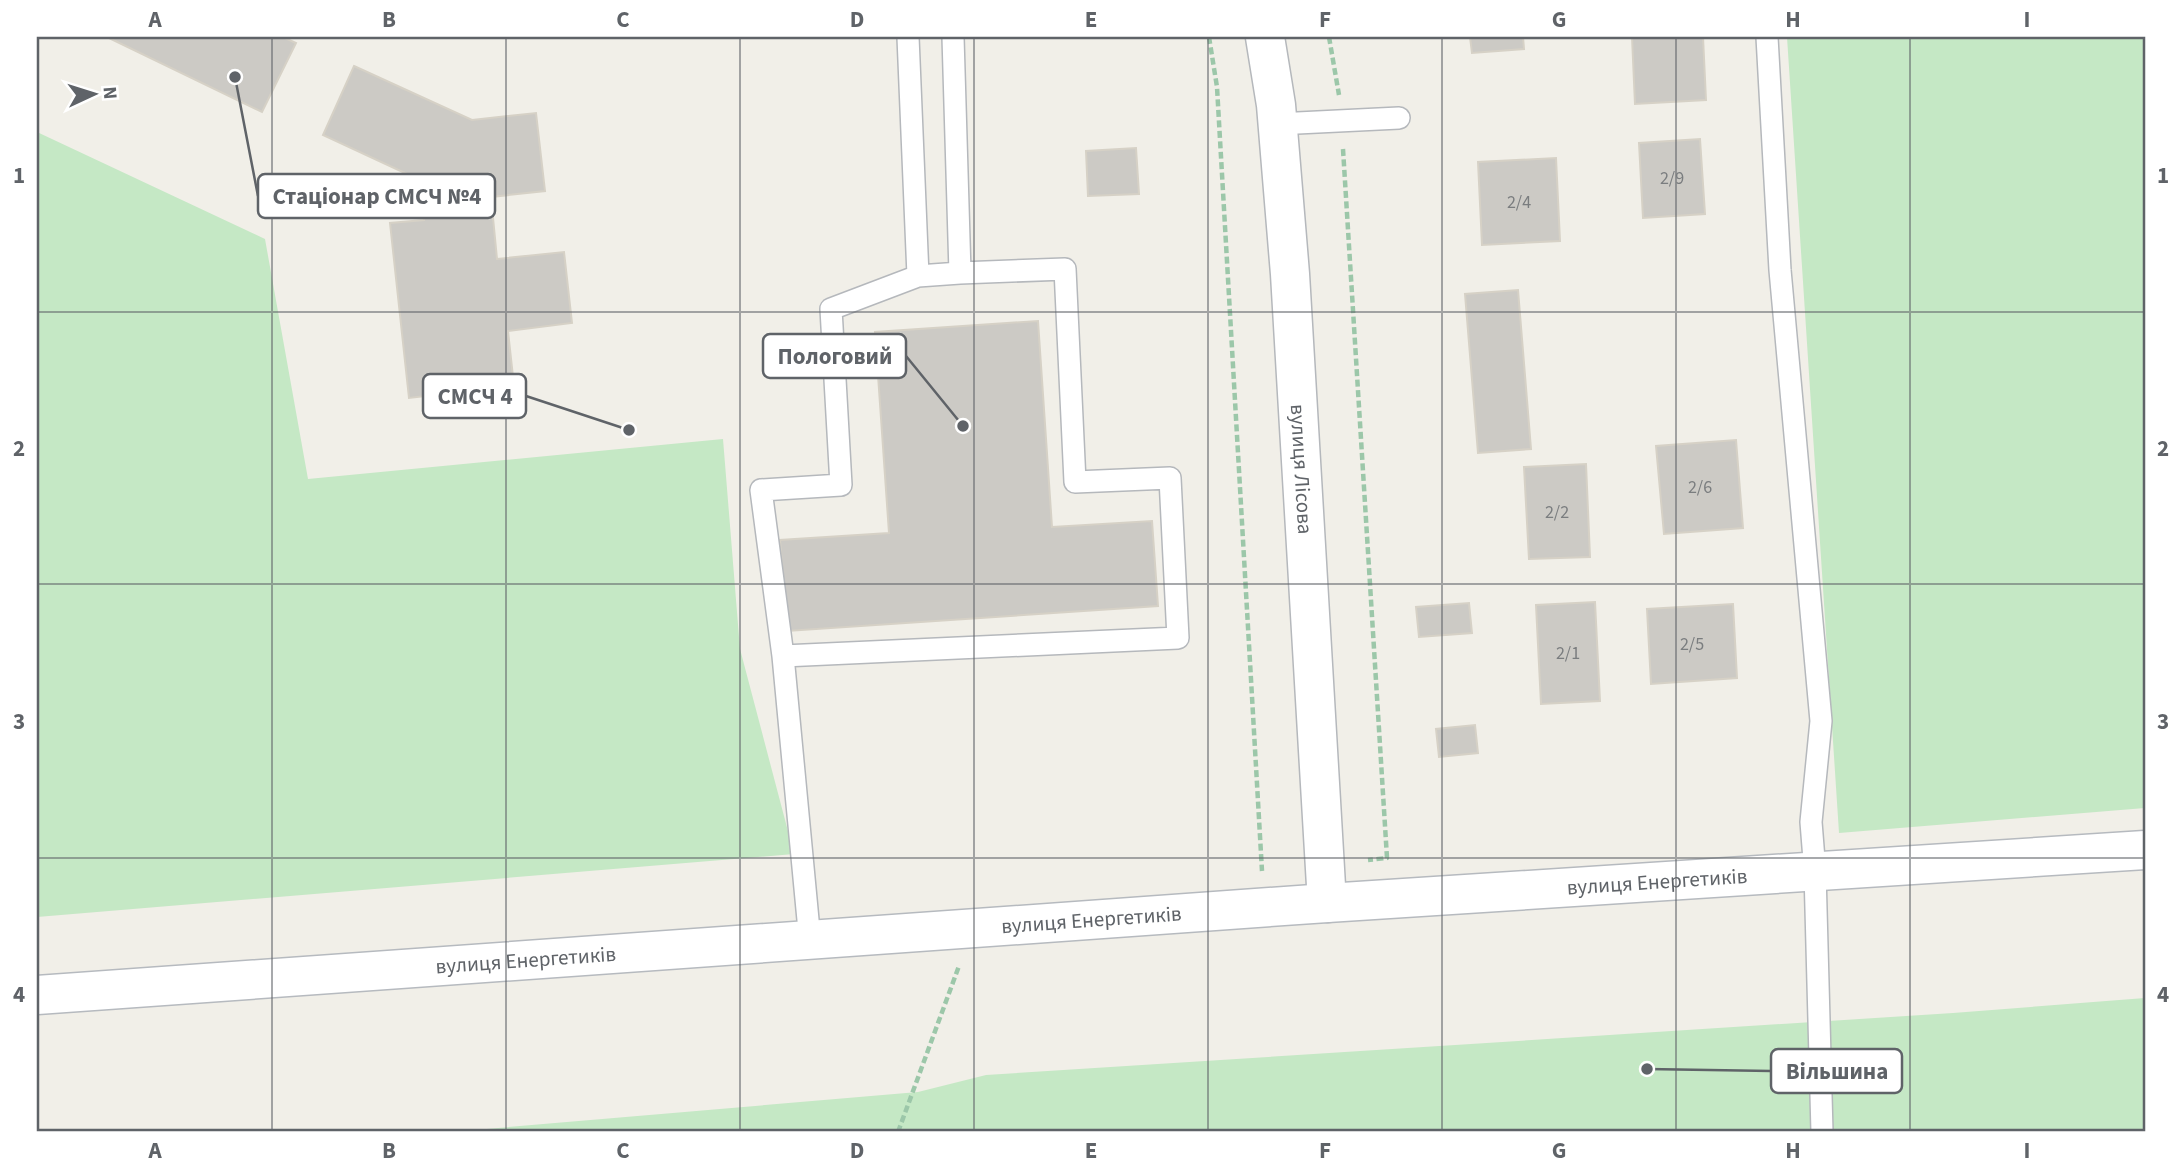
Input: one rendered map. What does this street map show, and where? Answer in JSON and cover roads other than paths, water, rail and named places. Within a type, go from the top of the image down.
[{"type":"main road","name":"вулиця Лісова","points":[[1265,37],[1277,124],[1290,288],[1327,903]]},
{"type":"main road","name":"вулиця Енергетиків","points":[[37,995],[1327,903],[2145,850]]},
{"type":"lane","points":[[908,37],[918,276]]},
{"type":"lane","points":[[953,37],[960,274]]},
{"type":"lane","points":[[1767,37],[1780,270],[1821,721],[1811,822],[1815,872],[1822,1132]]},
{"type":"lane","points":[[1277,124],[1399,118]]},
{"type":"lane","points":[[783,656],[1178,638],[1170,478],[1075,482],[1065,269],[918,276],[831,309],[841,485],[761,490],[783,656],[810,940]]},
{"type":"place","name":"Стаціонар СМСЧ №4","points":[[235,77]]},
{"type":"place","name":"Пологовий","points":[[963,426]]},
{"type":"place","name":"СМСЧ 4","points":[[629,430]]},
{"type":"place","name":"Вільшина","points":[[1647,1069]]}]
